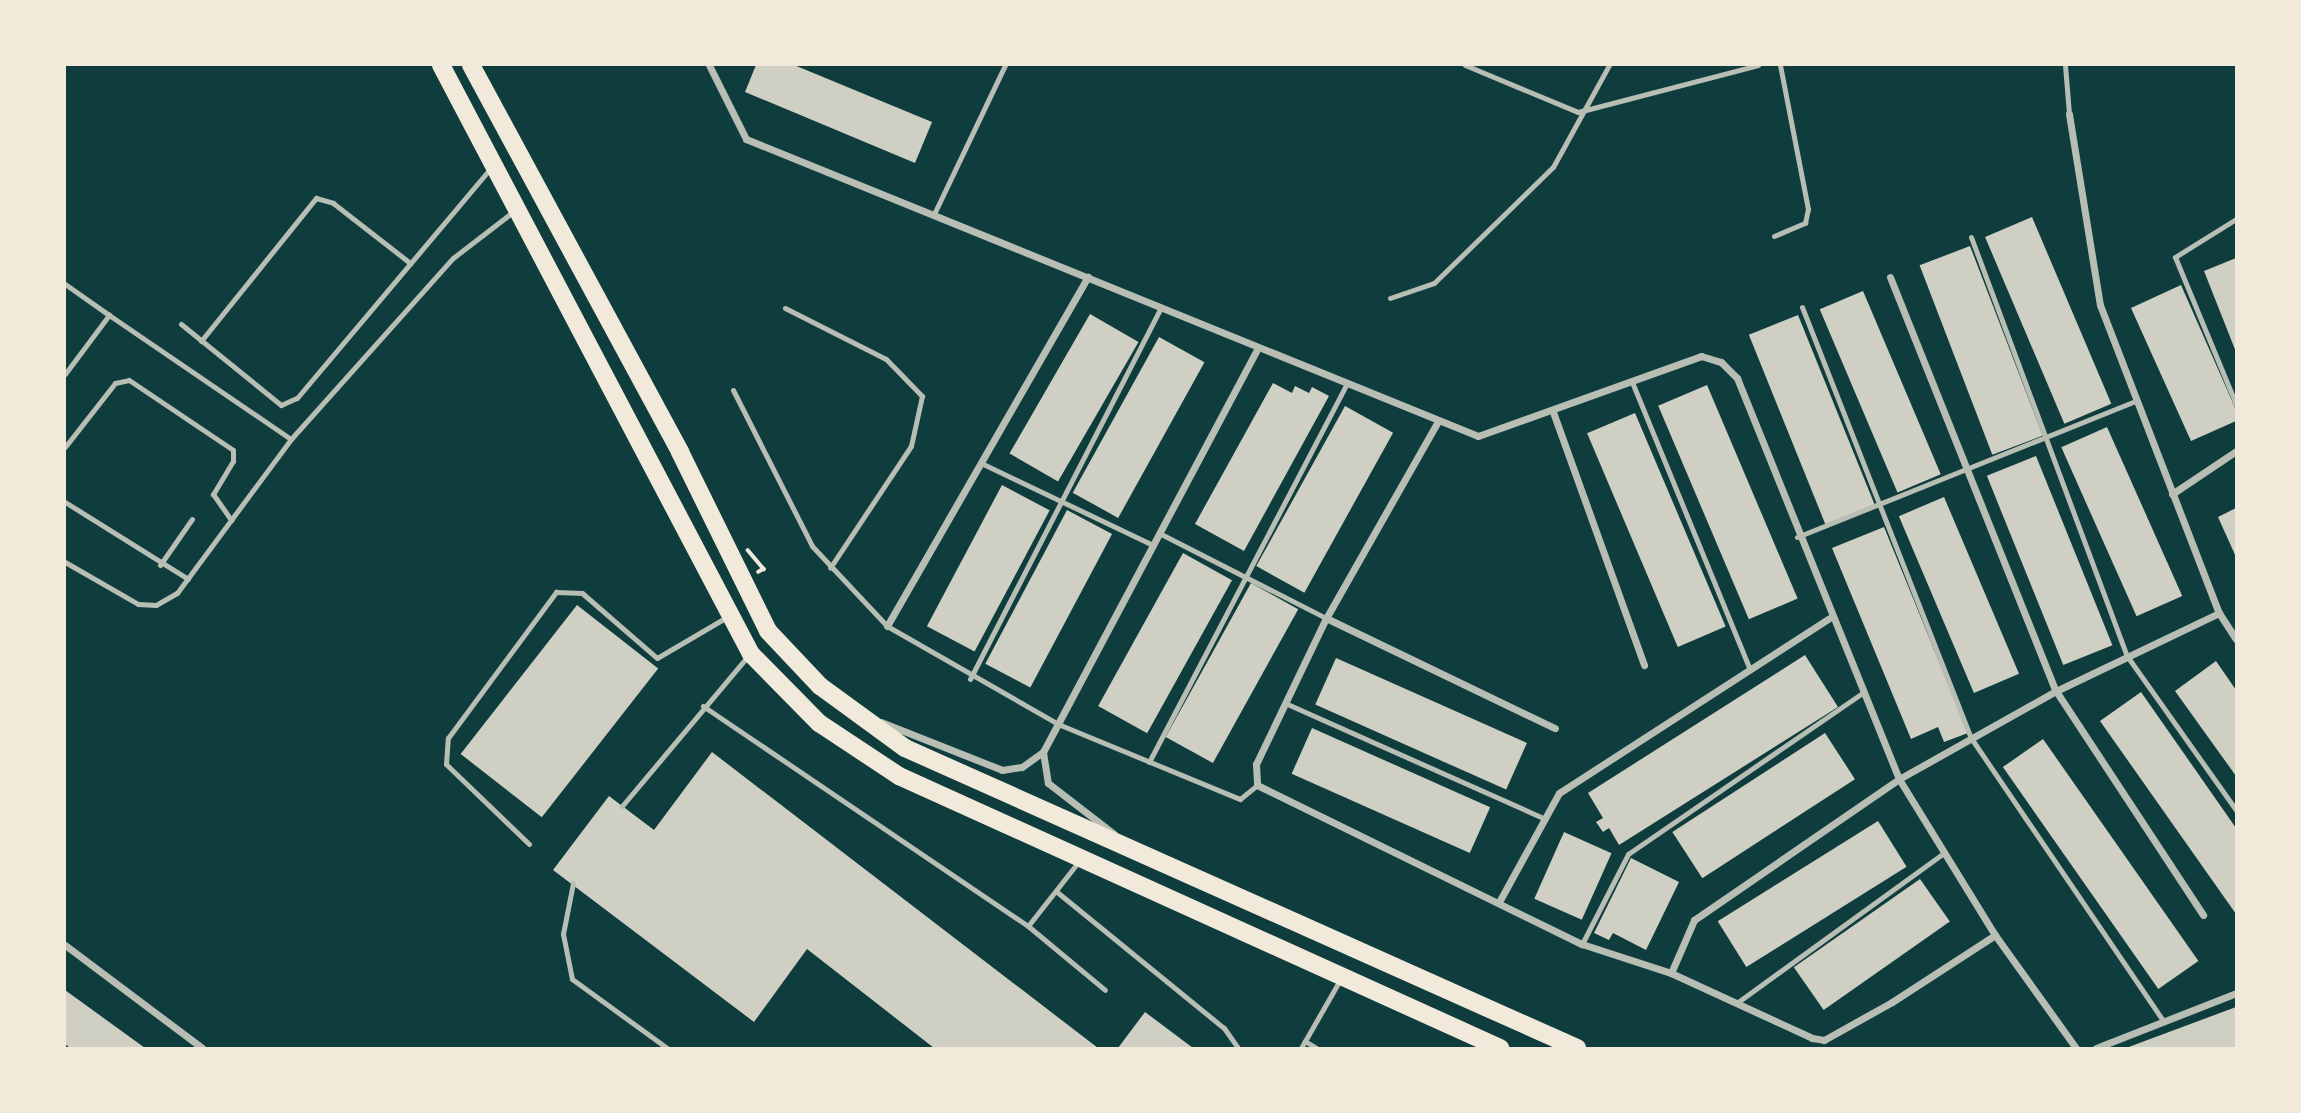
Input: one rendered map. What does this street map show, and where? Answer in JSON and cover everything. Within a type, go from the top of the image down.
[{"type":"main road","points":[[441,65],[751,654],[819,723],[898,776],[1500,1048]]},
{"type":"main road","points":[[471,65],[680,452],[768,631],[848,706],[905,748],[1577,1048]]},
{"type":"street","points":[[709,65],[746,139],[975,230],[1437,423],[1478,436],[1553,412],[1702,356],[1730,369],[1829,618],[1899,779],[1995,936],[2076,1048]]},
{"type":"street","points":[[2069,114],[2100,305],[2133,402],[2219,613],[2236,639]]},
{"type":"street","points":[[887,626],[1088,277]]},
{"type":"street","points":[[1890,277],[2056,691],[2203,915]]},
{"type":"street","points":[[848,706],[1002,770],[1022,767],[1044,751],[1257,349]]},
{"type":"street","points":[[1553,412],[1644,665]]},
{"type":"street","points":[[1437,423],[1326,618],[1256,764],[1257,785],[1582,944],[1671,973],[1824,1040],[1995,936]]},
{"type":"street","points":[[2172,494],[2236,451]]},
{"type":"street","points":[[1671,973],[1694,920],[1899,779],[2056,691],[2219,613]]},
{"type":"street","points":[[1326,618],[1555,728]]},
{"type":"street","points":[[1499,902],[1559,793],[1829,618]]},
{"type":"street","points":[[1044,751],[1048,783],[1144,854]]},
{"type":"street","points":[[65,945],[202,1048]]},
{"type":"street","points":[[2096,1048],[2236,993]]},
{"type":"lane","points":[[934,214],[1004,65]]},
{"type":"lane","points":[[1465,65],[1578,112],[1758,65]]},
{"type":"lane","points":[[1390,298],[1434,283],[1484,238],[1553,167],[1578,112],[1609,65]]},
{"type":"lane","points":[[1774,236],[1805,223],[1808,209],[1780,65]]},
{"type":"lane","points":[[2065,65],[2069,114]]},
{"type":"lane","points":[[181,324],[281,405],[297,398],[493,165]]},
{"type":"lane","points":[[201,341],[316,198],[333,203],[410,263]]},
{"type":"lane","points":[[65,562],[138,604],[156,605],[188,579],[291,439],[453,258],[516,209]]},
{"type":"lane","points":[[2236,219],[2175,257],[2236,404]]},
{"type":"lane","points":[[1971,237],[2048,437],[2127,656],[2236,810]]},
{"type":"lane","points":[[65,284],[291,439]]},
{"type":"lane","points":[[1802,307],[1971,738],[2164,1022]]},
{"type":"lane","points":[[785,308],[886,359],[922,396],[911,446],[830,568]]},
{"type":"lane","points":[[970,679],[1161,308]]},
{"type":"lane","points":[[65,374],[109,315]]},
{"type":"lane","points":[[65,447],[115,383],[129,380],[233,450],[233,461],[213,494],[231,520]]},
{"type":"lane","points":[[1632,382],[1750,670]]},
{"type":"lane","points":[[1149,762],[1346,386]]},
{"type":"lane","points":[[733,390],[812,546],[887,626],[970,679],[1058,725],[1240,799],[1257,785]]},
{"type":"lane","points":[[1797,537],[2133,402]]},
{"type":"lane","points":[[981,463],[1153,545]]},
{"type":"lane","points":[[65,502],[159,565],[188,579]]},
{"type":"lane","points":[[159,565],[192,519]]},
{"type":"lane","points":[[1160,533],[1247,575],[1326,618]]},
{"type":"lane","points":[[529,844],[446,764],[448,738],[556,592],[582,593],[657,658],[730,615]]},
{"type":"lane","points":[[622,806],[703,706],[751,654]]},
{"type":"lane","points":[[1582,944],[1628,854],[1861,694]]},
{"type":"lane","points":[[1285,703],[1545,819]]},
{"type":"lane","points":[[703,706],[1028,926],[1105,989]]},
{"type":"lane","points":[[1738,1002],[1944,853]]},
{"type":"lane","points":[[1028,926],[1080,860]]},
{"type":"lane","points":[[573,883],[563,934],[572,979],[667,1048]]},
{"type":"lane","points":[[1057,892],[1224,1028],[1238,1048]]},
{"type":"lane","points":[[1301,1048],[1341,977]]},
{"type":"lane","points":[[1306,1041],[1316,1048]]},
{"type":"path","points":[[752,548],[764,569]]},
{"type":"building","points":[[756,65],[794,65],[932,122],[915,163],[745,92]]},
{"type":"building","points":[[2032,217],[2111,404],[2064,424],[1985,237]]},
{"type":"building","points":[[1970,246],[2043,436],[1992,455],[1920,265]]},
{"type":"building","points":[[2236,258],[2236,352],[2204,271]]},
{"type":"building","points":[[2181,285],[2236,410],[2236,421],[2191,441],[2131,308]]},
{"type":"building","points":[[1863,291],[1941,474],[1897,493],[1820,309]]},
{"type":"building","points":[[1090,314],[1138,342],[1058,481],[1010,453]]},
{"type":"building","points":[[1798,315],[1875,505],[1826,525],[1749,335]]},
{"type":"building","points":[[1159,337],[1204,362],[1118,518],[1073,493]]},
{"type":"building","points":[[1273,383],[1292,393],[1295,386],[1309,393],[1312,387],[1329,396],[1244,551],[1195,524]]},
{"type":"building","points":[[1707,385],[1798,599],[1749,619],[1658,406]]},
{"type":"building","points":[[1345,406],[1393,433],[1304,593],[1256,566]]},
{"type":"building","points":[[1635,413],[1726,627],[1678,647],[1587,433]]},
{"type":"building","points":[[2107,427],[2182,596],[2137,616],[2061,447]]},
{"type":"building","points":[[2036,456],[2112,645],[2063,665],[1987,476]]},
{"type":"building","points":[[1002,485],[1050,510],[975,652],[927,626]]},
{"type":"building","points":[[1944,497],[2019,674],[1974,693],[1899,516]]},
{"type":"building","points":[[2236,508],[2236,557],[2218,517]]},
{"type":"building","points":[[1067,510],[1112,534],[1030,688],[985,664]]},
{"type":"building","points":[[1884,527],[1968,733],[1944,742],[1938,727],[1911,739],[1832,548]]},
{"type":"building","points":[[1183,553],[1232,580],[1147,733],[1098,706]]},
{"type":"building","points":[[1251,583],[1298,609],[1213,763],[1166,737]]},
{"type":"building","points":[[577,605],[658,668],[542,817],[461,754]]},
{"type":"building","points":[[1805,655],[1838,707],[1619,845],[1609,828],[1603,832],[1596,822],[1603,818],[1588,793]]},
{"type":"building","points":[[1336,658],[1527,743],[1506,790],[1315,705]]},
{"type":"building","points":[[2216,661],[2236,690],[2236,776],[2175,691]]},
{"type":"building","points":[[2141,692],[2236,828],[2236,914],[2100,721]]},
{"type":"building","points":[[1312,728],[1490,807],[1470,853],[1292,774]]},
{"type":"building","points":[[1825,733],[1855,779],[1702,878],[1672,832]]},
{"type":"building","points":[[2043,739],[2198,961],[2158,989],[2003,767]]},
{"type":"building","points":[[712,752],[1098,1048],[934,1048],[807,949],[754,1022],[553,870],[609,796],[654,830]]},
{"type":"building","points":[[1878,821],[1907,867],[1746,967],[1718,921]]},
{"type":"building","points":[[1564,832],[1612,853],[1582,920],[1534,899]]},
{"type":"building","points":[[1631,858],[1679,882],[1646,950],[1613,933],[1609,940],[1594,933]]},
{"type":"building","points":[[1920,879],[1950,922],[1824,1010],[1794,967]]},
{"type":"building","points":[[65,990],[145,1048],[70,1048],[65,1044]]},
{"type":"building","points":[[2236,1007],[2236,1048],[2126,1048]]},
{"type":"building","points":[[1145,1012],[1193,1048],[1118,1048]]}]
